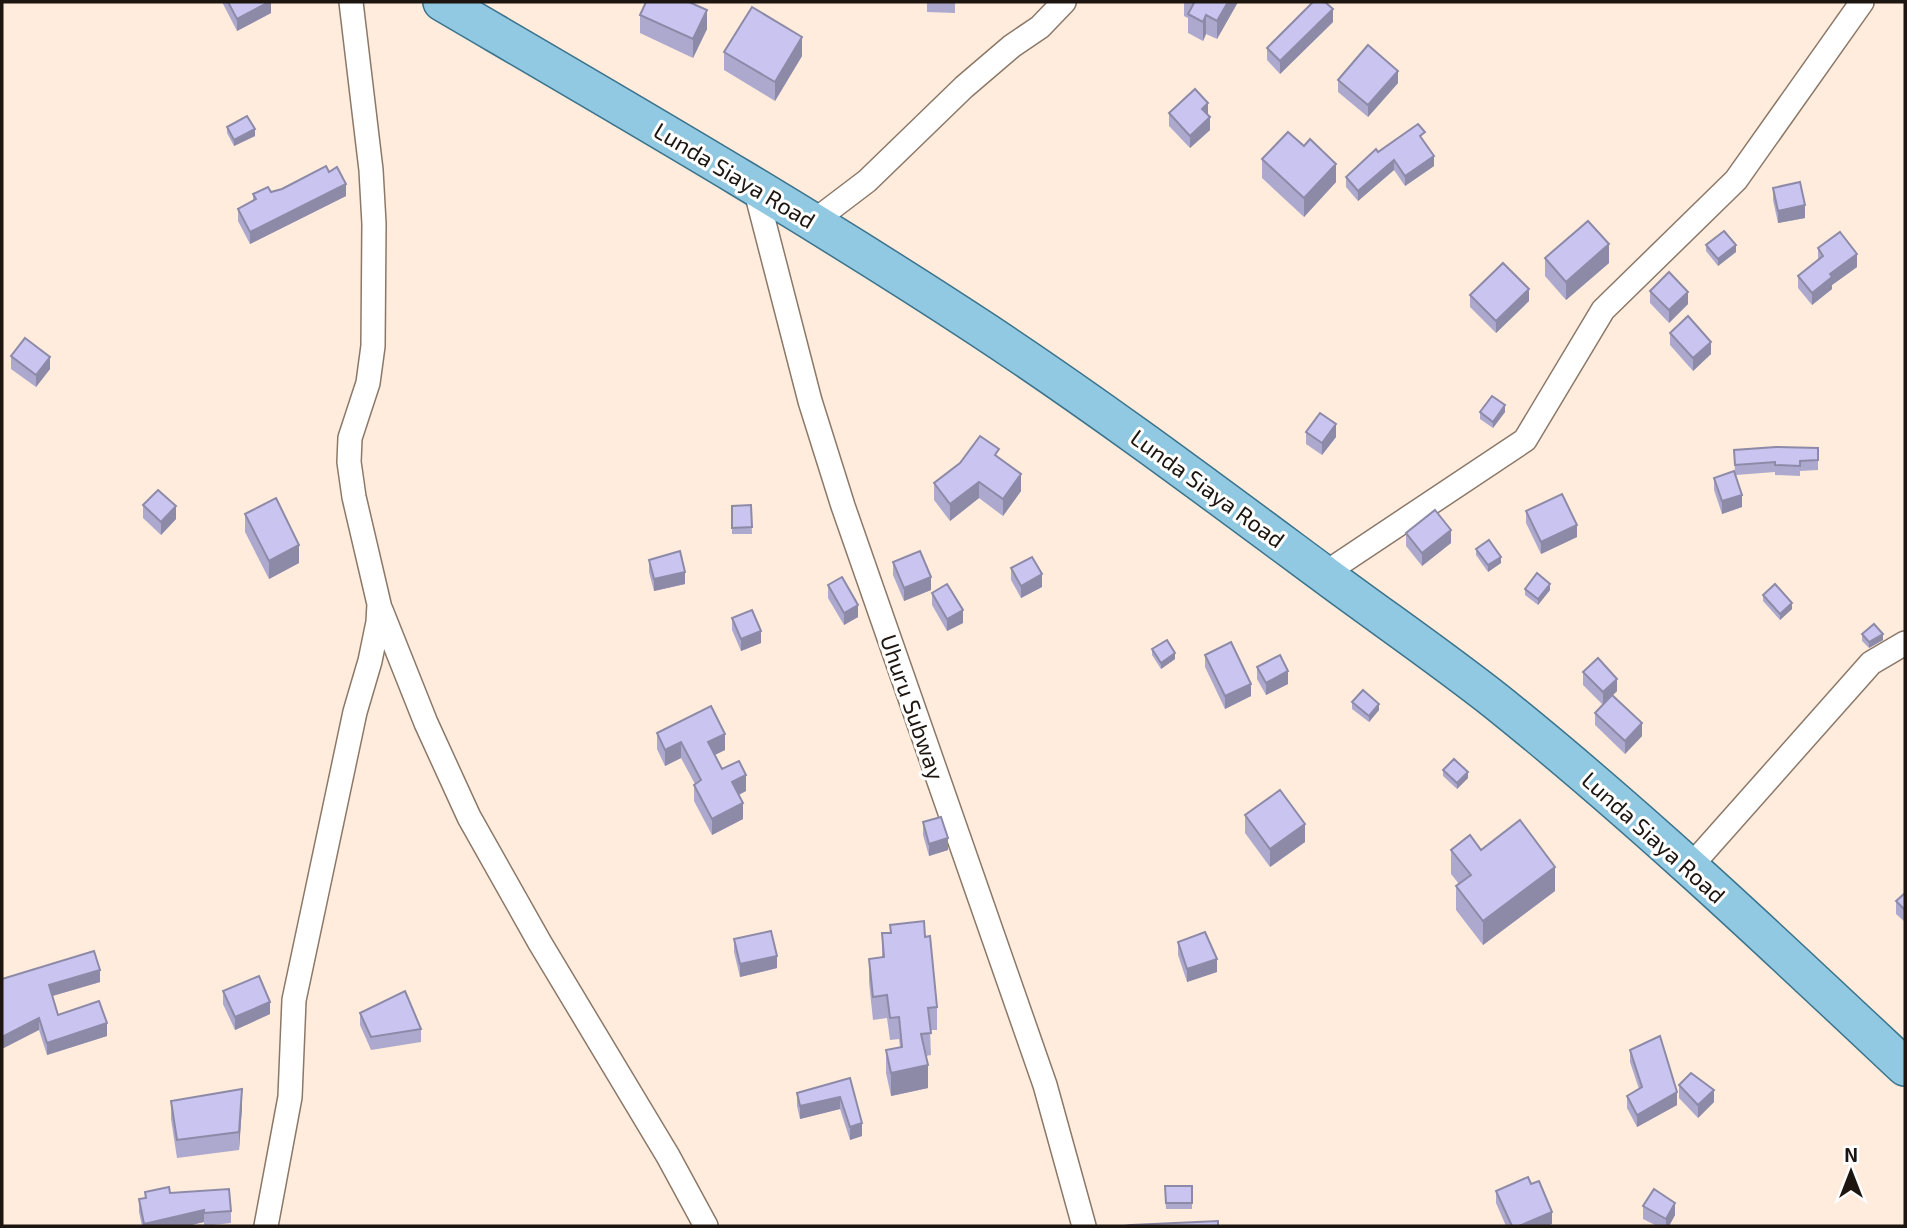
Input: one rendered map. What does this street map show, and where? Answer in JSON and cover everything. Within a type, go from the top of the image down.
[{"type":"main road","name":"Lunda Siaya Road","points":[[442,2],[754,184],[984,330],[1112,418],[1493,699],[1601,787],[1905,1067]]},
{"type":"street","points":[[351,2],[371,170],[374,225],[373,346],[368,383],[350,439],[349,462],[354,497],[379,604],[426,723],[469,817],[546,955],[668,1156],[706,1226]]},
{"type":"street","points":[[813,222],[867,181],[964,87],[1012,46],[1040,27],[1064,2]]},
{"type":"street","points":[[1324,574],[1525,440],[1603,310],[1737,180],[1862,2]]},
{"type":"street","name":"Uhuru Subway","points":[[754,184],[797,353],[843,506],[1045,1085],[1084,1226]]},
{"type":"street","points":[[266,1226],[290,1097],[294,1000],[355,712],[376,636],[379,604]]},
{"type":"street","points":[[1690,867],[1871,663],[1905,643]]},
{"type":"building","points":[[228,2],[269,2],[237,19]]},
{"type":"building","points":[[646,2],[689,2],[707,10],[693,39],[640,15]]},
{"type":"building","points":[[1192,2],[1228,2],[1217,21],[1206,15],[1203,22],[1188,14],[1194,3]]},
{"type":"building","points":[[1313,2],[1325,2],[1333,9],[1280,61],[1267,48]]},
{"type":"building","points":[[752,7],[802,37],[775,82],[724,52]]},
{"type":"building","points":[[1368,45],[1398,71],[1368,105],[1338,80]]},
{"type":"building","points":[[1195,89],[1208,103],[1202,109],[1210,117],[1190,136],[1169,113]]},
{"type":"building","points":[[247,116],[255,129],[234,140],[227,127]]},
{"type":"building","points":[[1418,124],[1425,132],[1420,136],[1434,156],[1405,176],[1394,160],[1358,191],[1346,177],[1376,149],[1378,152]]},
{"type":"building","points":[[1288,132],[1304,146],[1310,139],[1336,164],[1304,198],[1262,159]]},
{"type":"building","points":[[326,166],[329,172],[337,167],[346,184],[250,232],[238,209],[256,199],[253,194],[268,187],[271,192],[282,189]]},
{"type":"building","points":[[1800,182],[1805,205],[1778,211],[1773,188]]},
{"type":"building","points":[[1588,221],[1609,244],[1566,282],[1545,258]]},
{"type":"building","points":[[1724,231],[1736,245],[1718,259],[1706,245]]},
{"type":"building","points":[[1840,232],[1857,254],[1830,274],[1832,277],[1812,293],[1798,276],[1823,256],[1818,248]]},
{"type":"building","points":[[1503,263],[1529,289],[1496,321],[1470,295]]},
{"type":"building","points":[[1669,272],[1688,292],[1669,310],[1650,291]]},
{"type":"building","points":[[1688,316],[1711,342],[1693,358],[1670,333]]},
{"type":"building","points":[[25,338],[50,357],[36,375],[11,356]]},
{"type":"building","points":[[1492,396],[1505,405],[1493,422],[1480,412]]},
{"type":"building","points":[[1320,413],[1336,424],[1322,443],[1306,432]]},
{"type":"building","points":[[980,436],[999,449],[995,455],[1021,474],[1003,499],[979,482],[950,504],[934,483],[960,463]]},
{"type":"building","points":[[1818,448],[1818,460],[1800,461],[1800,466],[1775,465],[1775,462],[1735,465],[1734,450]]},
{"type":"building","points":[[1734,471],[1742,495],[1722,501],[1714,478]]},
{"type":"building","points":[[158,490],[176,506],[161,522],[143,505]]},
{"type":"building","points":[[1562,494],[1577,525],[1541,542],[1526,511]]},
{"type":"building","points":[[276,498],[299,545],[269,561],[245,514]]},
{"type":"building","points":[[751,505],[752,527],[732,528],[732,506]]},
{"type":"building","points":[[1435,510],[1451,530],[1422,553],[1406,533]]},
{"type":"building","points":[[1489,540],[1501,557],[1488,565],[1476,549]]},
{"type":"building","points":[[680,551],[685,572],[654,579],[649,560]]},
{"type":"building","points":[[920,551],[931,577],[904,588],[893,562]]},
{"type":"building","points":[[1032,557],[1042,574],[1021,586],[1011,568]]},
{"type":"building","points":[[1537,573],[1550,584],[1538,599],[1525,589]]},
{"type":"building","points":[[842,577],[858,605],[844,613],[828,585]]},
{"type":"building","points":[[947,584],[963,610],[947,619],[932,593]]},
{"type":"building","points":[[1775,584],[1792,603],[1780,614],[1763,595]]},
{"type":"building","points":[[752,610],[761,631],[741,639],[732,618]]},
{"type":"building","points":[[1874,624],[1883,634],[1869,642],[1862,634]]},
{"type":"building","points":[[1167,640],[1175,653],[1161,663],[1152,649]]},
{"type":"building","points":[[1231,642],[1251,684],[1225,696],[1205,655]]},
{"type":"building","points":[[1280,655],[1288,671],[1266,683],[1257,667]]},
{"type":"building","points":[[1598,658],[1617,679],[1603,692],[1583,672]]},
{"type":"building","points":[[1363,690],[1379,704],[1369,716],[1352,702]]},
{"type":"building","points":[[1612,695],[1642,723],[1625,741],[1595,713]]},
{"type":"building","points":[[711,706],[725,734],[708,742],[722,769],[739,761],[746,775],[732,782],[743,803],[712,819],[694,785],[701,780],[681,742],[665,750],[657,733]]},
{"type":"building","points":[[1454,759],[1468,772],[1457,783],[1443,770]]},
{"type":"building","points":[[1280,790],[1305,824],[1270,849],[1245,815]]},
{"type":"building","points":[[941,817],[948,838],[929,844],[923,822]]},
{"type":"building","points":[[1520,820],[1555,867],[1483,921],[1456,886],[1471,875],[1451,850],[1470,835],[1481,850]]},
{"type":"building","points":[[1905,893],[1905,910],[1896,901]]},
{"type":"building","points":[[924,921],[925,937],[930,936],[937,1007],[928,1008],[931,1033],[921,1034],[928,1065],[891,1073],[886,1050],[902,1047],[899,1017],[890,1018],[887,995],[873,997],[869,959],[884,957],[882,933],[891,933],[890,925]]},
{"type":"building","points":[[771,931],[777,956],[740,964],[734,939]]},
{"type":"building","points":[[1205,932],[1217,959],[1187,969],[1178,942]]},
{"type":"building","points":[[94,951],[100,970],[49,985],[58,1015],[99,1001],[107,1023],[47,1043],[39,1018],[2,1037],[2,979]]},
{"type":"building","points":[[259,976],[270,1002],[235,1017],[223,991]]},
{"type":"building","points":[[405,991],[421,1029],[371,1037],[360,1013]]},
{"type":"building","points":[[1660,1036],[1677,1092],[1637,1115],[1627,1096],[1642,1087],[1630,1050]]},
{"type":"building","points":[[1691,1073],[1714,1090],[1698,1105],[1679,1085]]},
{"type":"building","points":[[850,1078],[862,1123],[850,1127],[840,1097],[800,1106],[797,1093]]},
{"type":"building","points":[[242,1089],[239,1132],[177,1140],[171,1101]]},
{"type":"building","points":[[1528,1177],[1531,1184],[1539,1181],[1552,1212],[1519,1226],[1512,1226],[1496,1191]]},
{"type":"building","points":[[1165,1186],[1192,1186],[1192,1203],[1166,1203]]},
{"type":"building","points":[[169,1187],[170,1193],[229,1189],[231,1211],[204,1213],[204,1210],[144,1224],[139,1199],[146,1198],[145,1192]]},
{"type":"building","points":[[1654,1189],[1675,1203],[1666,1219],[1643,1206]]},
{"type":"building","points":[[1218,1221],[1218,1226],[1123,1226],[1131,1225]]}]
